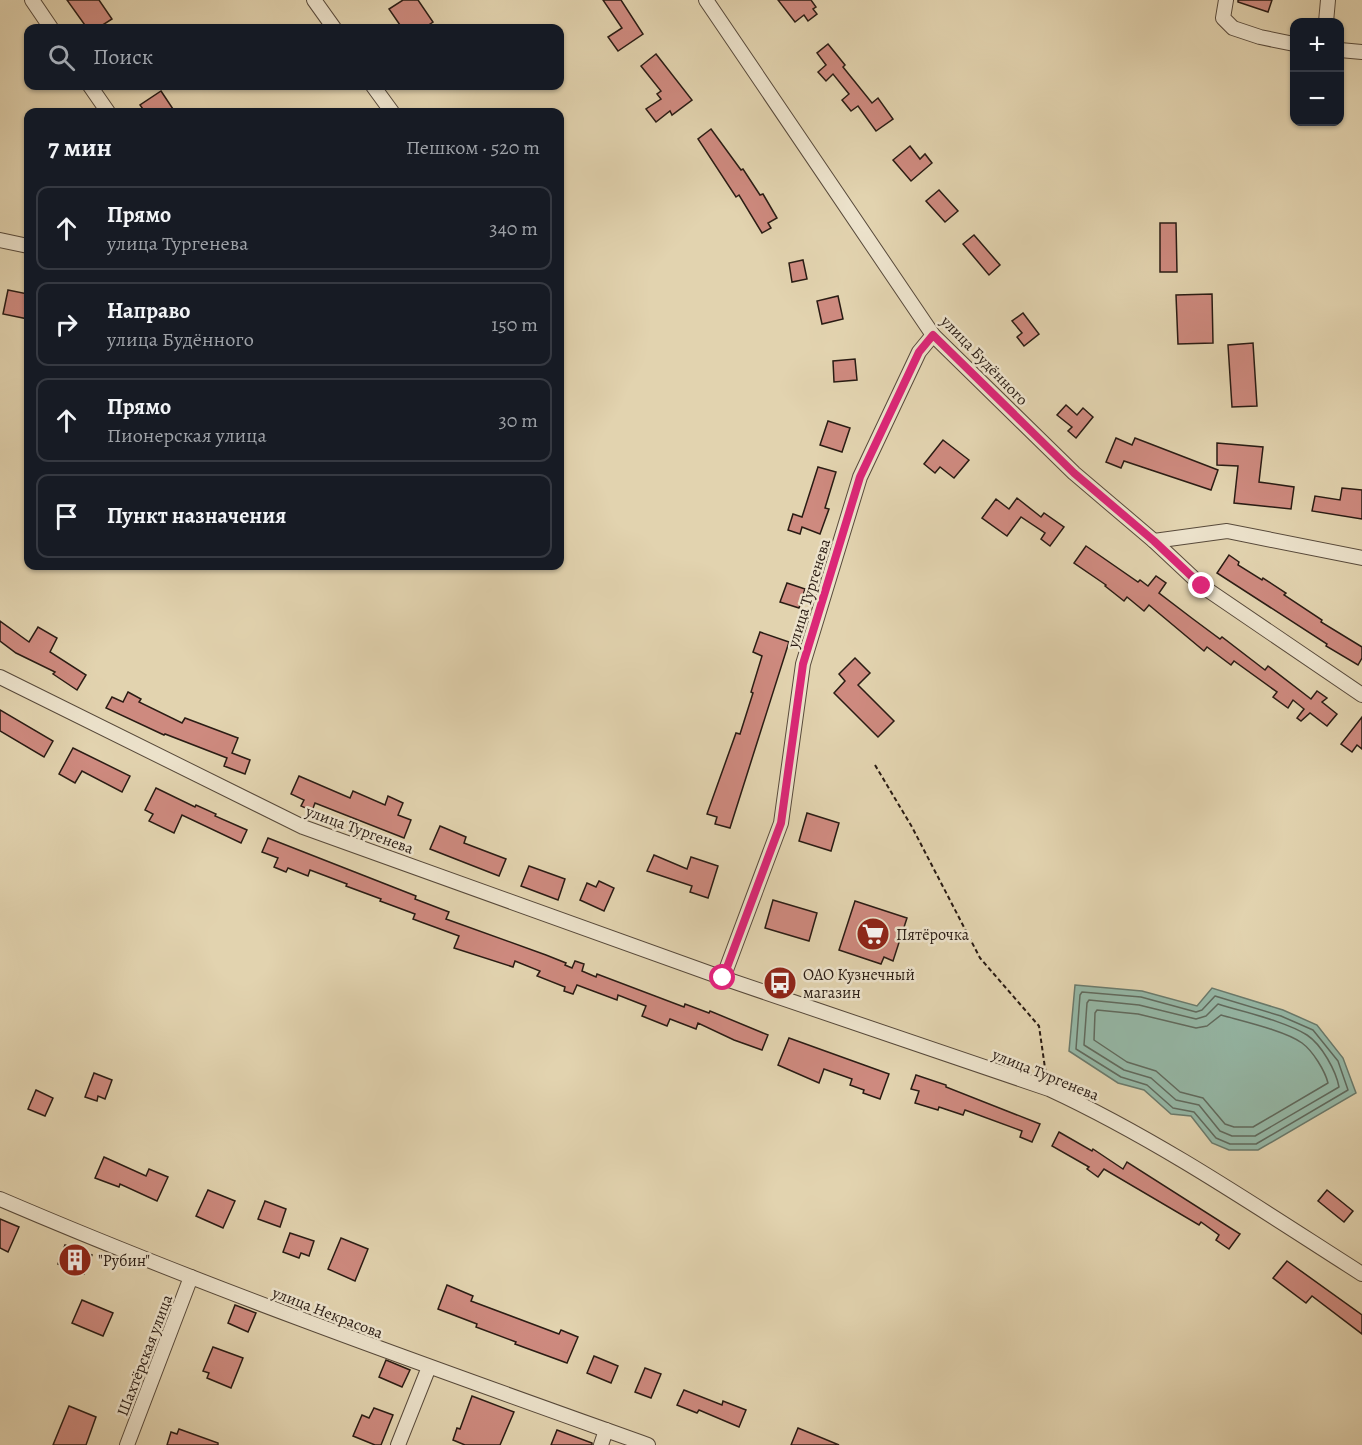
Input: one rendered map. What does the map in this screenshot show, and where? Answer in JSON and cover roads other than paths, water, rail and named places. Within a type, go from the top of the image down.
[{"type":"street","points":[[32,0],[48,24]]},
{"type":"street","points":[[314,0],[331,24]]},
{"type":"street","name":"улица Будённого","points":[[706,0],[933,335],[1074,473],[1154,541],[1202,586],[1362,695]]},
{"type":"street","points":[[1226,0],[1223,18],[1233,28],[1290,43]]},
{"type":"street","points":[[1326,18],[1328,0]]},
{"type":"street","points":[[1344,50],[1362,52]]},
{"type":"street","points":[[93,90],[105,108]]},
{"type":"street","points":[[376,90],[389,108]]},
{"type":"street","points":[[0,240],[24,245]]},
{"type":"street","name":"улица Тургенева","points":[[723,978],[781,823],[803,664],[860,477],[919,352],[933,335]]},
{"type":"street","points":[[1154,541],[1227,531],[1362,558]]},
{"type":"street","name":"улица Тургенева","points":[[0,677],[303,827],[723,978],[1049,1089],[1097,1112],[1203,1174],[1362,1274]]},
{"type":"street","name":"улица Некрасова","points":[[0,1198],[117,1249],[648,1445]]},
{"type":"street","name":"Шахтёрская улица","points":[[128,1445],[191,1277]]},
{"type":"street","points":[[398,1445],[429,1366]]},
{"type":"street","points":[[601,1445],[606,1430]]},
{"type":"water","points":[[1075,985],[1142,991],[1197,1006],[1212,988],[1283,1010],[1317,1025],[1343,1058],[1356,1093],[1258,1150],[1229,1150],[1212,1143],[1191,1116],[1171,1114],[1144,1090],[1118,1083],[1069,1051]]},
{"type":"place","name":"Пятёрочка","points":[[873,934]]},
{"type":"place","name":"ОАО Кузнечный магазин","points":[[780,983]]},
{"type":"place","name":"\"Рубин\"","points":[[75,1260]]}]
